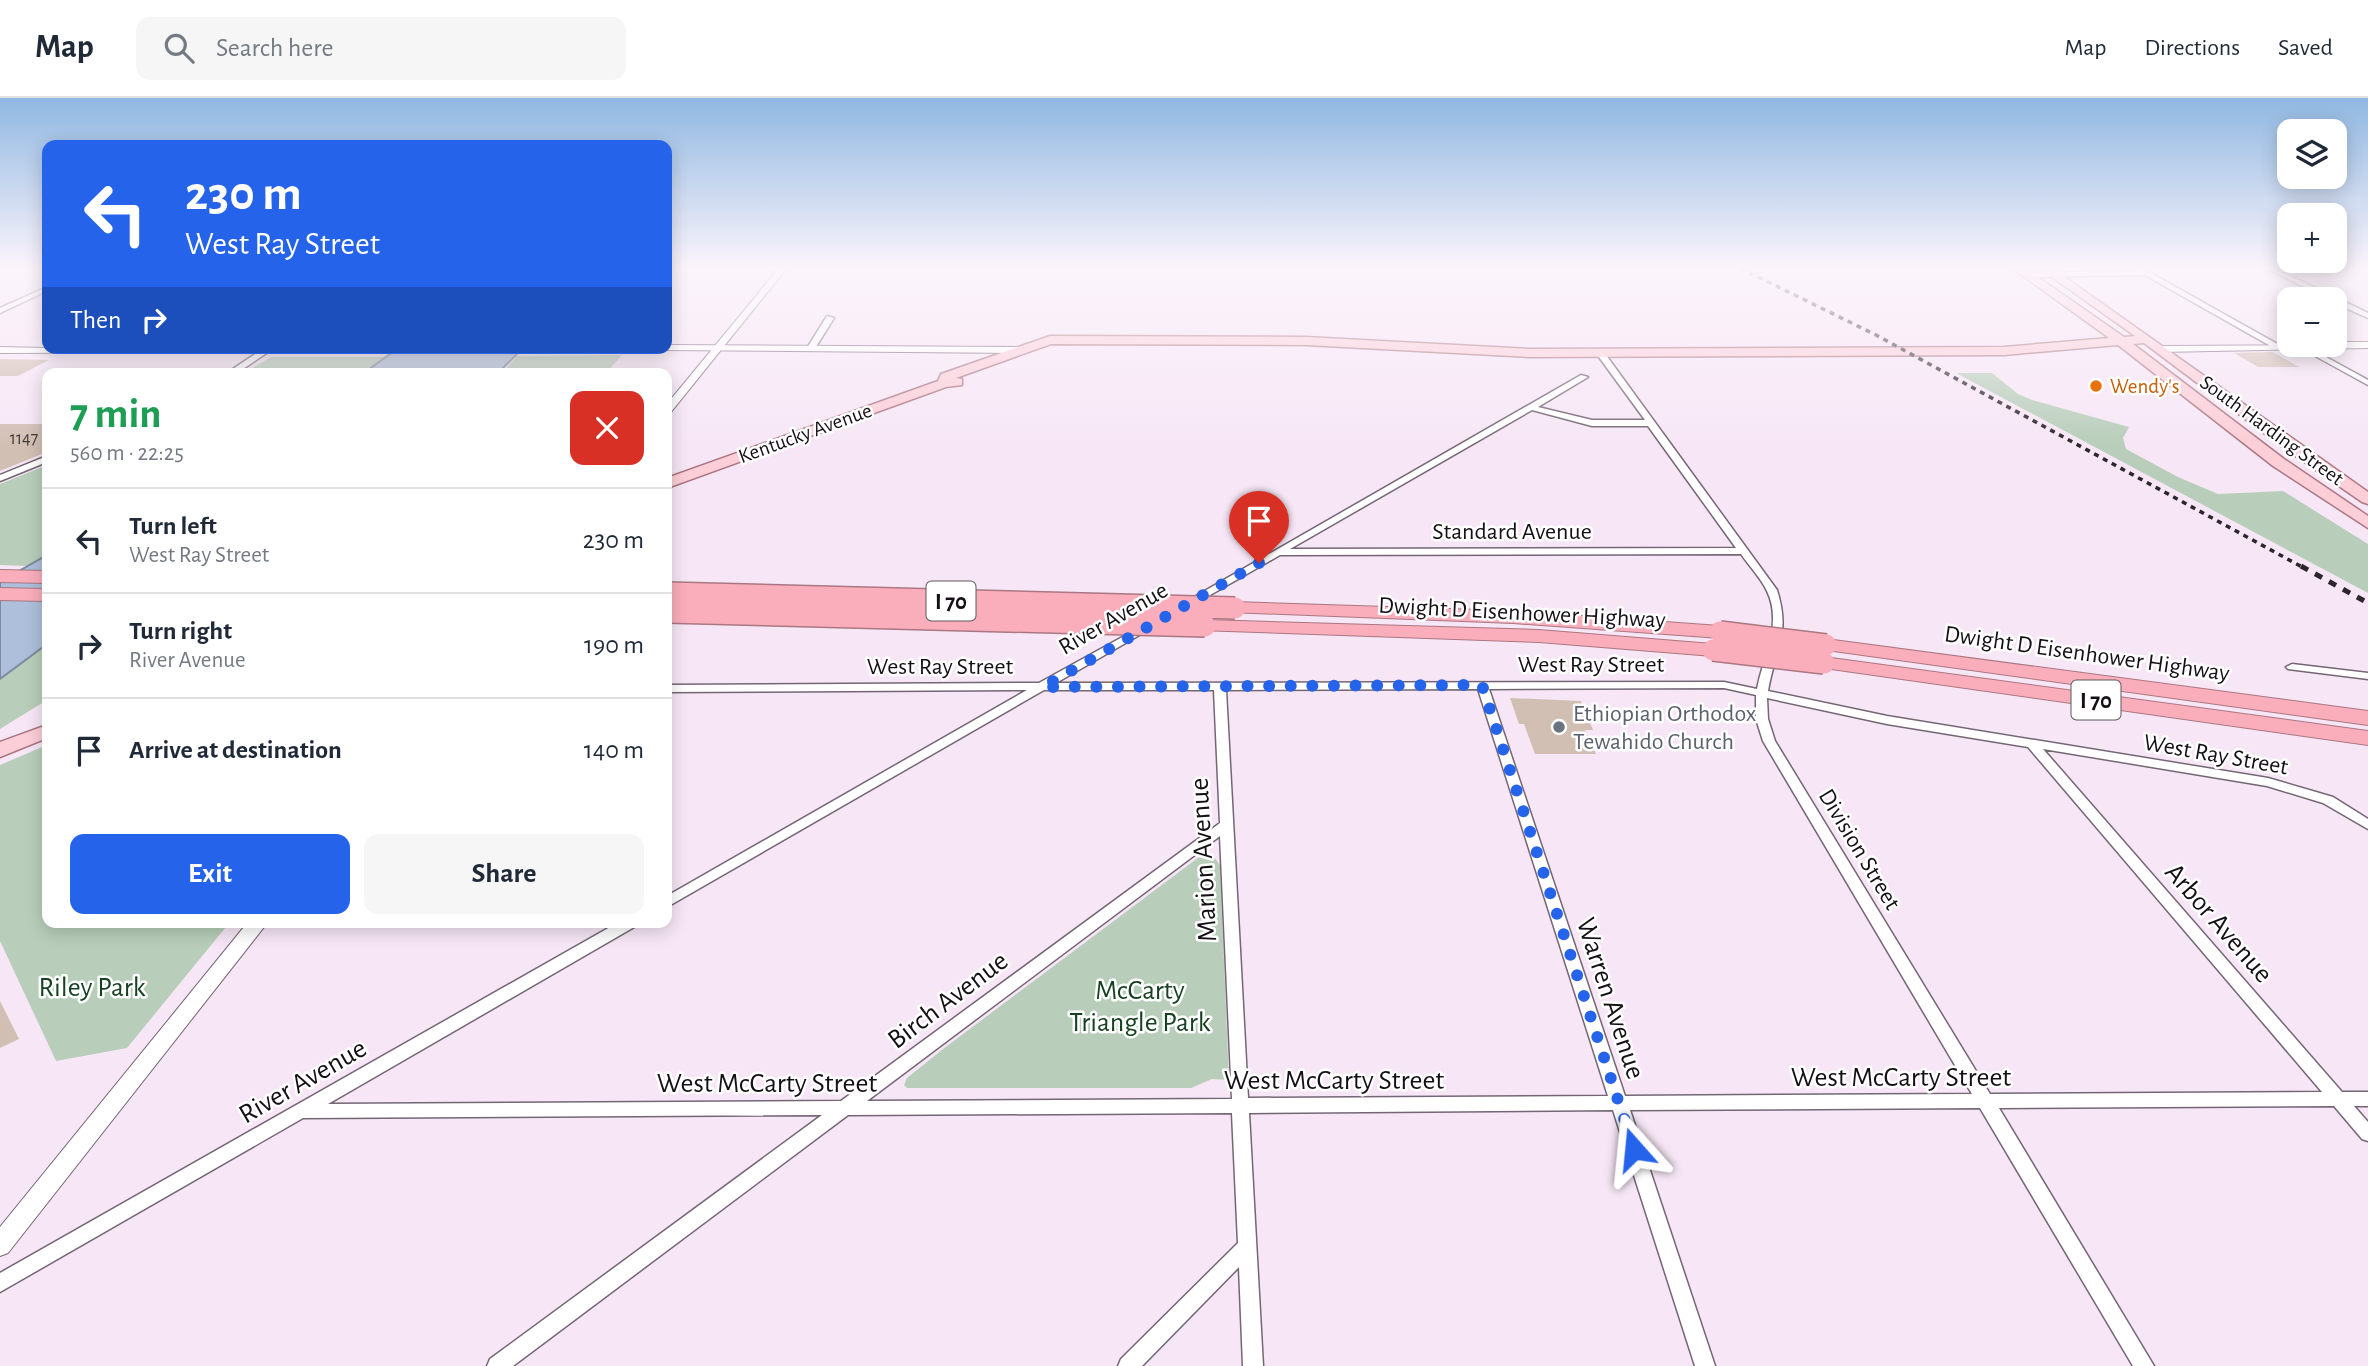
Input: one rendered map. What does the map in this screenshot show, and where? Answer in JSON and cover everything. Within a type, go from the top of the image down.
[{"type":"highway","points":[[0,576],[42,577]]},
{"type":"highway","name":"Dwight D Eisenhower Highway","points":[[672,593],[1513,617],[2368,718]]},
{"type":"highway","points":[[0,594],[42,595]]},
{"type":"highway","name":"Dwight D Eisenhower Highway","points":[[672,612],[1717,641]]},
{"type":"highway","name":"Dwight D Eisenhower Highway","points":[[1825,654],[2368,738]]},
{"type":"main road","name":"South Harding Street","points":[[2099,327],[2289,471],[2368,523]]},
{"type":"main road","name":"South Harding Street","points":[[2130,327],[2303,455],[2368,499]]},
{"type":"main road","points":[[2125,346],[2147,339],[2277,338]]},
{"type":"main road","points":[[2347,338],[2368,338]]},
{"type":"main road","name":"Kentucky Avenue","points":[[944,383],[946,377],[1022,350],[1082,340],[1257,340],[1368,345]]},
{"type":"main road","points":[[863,348],[888,343],[1258,348],[1603,357],[1973,361],[2125,346],[2161,349],[2277,346]]},
{"type":"main road","name":"Kentucky Avenue","points":[[672,481],[944,383],[959,382],[1051,345]]},
{"type":"main road","points":[[1258,348],[1368,345],[1603,357]]},
{"type":"main road","points":[[2347,345],[2368,345]]},
{"type":"main road","points":[[672,348],[1022,350]]},
{"type":"main road","points":[[0,350],[42,350]]},
{"type":"main road","points":[[973,350],[983,355],[986,362]]},
{"type":"main road","points":[[1387,353],[1480,352]]},
{"type":"main road","points":[[0,750],[42,733]]},
{"type":"street","points":[[672,404],[734,327]]},
{"type":"street","points":[[810,348],[824,327]]},
{"type":"street","points":[[2243,327],[2277,346]]},
{"type":"street","points":[[239,368],[262,354]]},
{"type":"street","name":"Division Street","points":[[1603,357],[1772,590],[1780,619],[1759,692],[1762,722],[1774,750],[2144,1366]]},
{"type":"street","points":[[2321,357],[2368,383]]},
{"type":"street","name":"River Avenue","points":[[672,899],[1584,377]]},
{"type":"street","points":[[1530,407],[1592,423],[1651,424]]},
{"type":"street","points":[[0,478],[42,461]]},
{"type":"street","name":"Standard Avenue","points":[[1279,552],[1745,551]]},
{"type":"street","points":[[2292,667],[2368,676]]},
{"type":"street","name":"Warren Avenue","points":[[1482,685],[1705,1366]]},
{"type":"street","name":"West Ray Street","points":[[672,688],[1717,685],[1870,717],[2268,782],[2314,794],[2368,825]]},
{"type":"street","name":"Marion Avenue","points":[[1220,687],[1253,1366]]},
{"type":"street","name":"Arbor Avenue","points":[[2032,744],[2368,1134]]},
{"type":"street","name":"Birch Avenue","points":[[497,1366],[1227,824]]},
{"type":"street","points":[[0,1245],[254,928]]},
{"type":"street","name":"River Avenue","points":[[0,1283],[621,928]]},
{"type":"street","name":"West McCarty Street","points":[[301,1111],[2368,1099]]},
{"type":"street","points":[[1128,1366],[1247,1246]]},
{"type":"green space","points":[[622,355],[610,368],[506,368],[517,356]]},
{"type":"green space","points":[[271,357],[387,357],[371,368],[252,368]]},
{"type":"green space","points":[[1956,373],[1992,373],[2018,394],[2032,400],[2129,427],[2123,438],[2126,449],[2178,477],[2218,494],[2283,491],[2368,544],[2368,593]]},
{"type":"green space","points":[[42,467],[42,558],[28,566],[0,565],[0,484]]},
{"type":"green space","points":[[42,648],[42,703],[0,729],[0,679]]},
{"type":"green space","name":"Riley Park","points":[[42,747],[42,928],[225,928],[127,1048],[56,1061],[0,941],[0,765]]},
{"type":"green space","name":"McCarty Triangle Park","points":[[1199,857],[1214,857],[1220,865],[1229,1080],[1212,1079],[1191,1088],[907,1088],[904,1085],[907,1078],[943,1049]]},
{"type":"water","points":[[390,354],[517,354],[503,368],[371,368]]},
{"type":"water","points":[[42,558],[42,648],[0,679],[0,582]]},
{"type":"building","points":[[2273,352],[2277,357],[2299,367],[2258,367],[2234,353]]},
{"type":"building","points":[[0,359],[49,360],[18,376],[0,376]]},
{"type":"building","points":[[0,424],[42,424],[42,454],[0,471]]},
{"type":"building","name":"Ethiopian Orthodox Tewahido Church","points":[[1510,698],[1581,701],[1593,730],[1585,730],[1596,754],[1535,754],[1524,724],[1519,724]]},
{"type":"building","points":[[0,1001],[19,1039],[0,1048]]},
{"type":"railway","points":[[1860,327],[2304,568]]},
{"type":"railway","points":[[2301,566],[2368,603]]},
{"type":"place","name":"Wendy's","points":[[2096,386]]},
{"type":"place","name":"Ethiopian Orthodox Tewahido Church","points":[[1559,727]]},
{"type":"route","points":[[1259,563],[1043,687],[1482,685],[1634,1149]]}]
